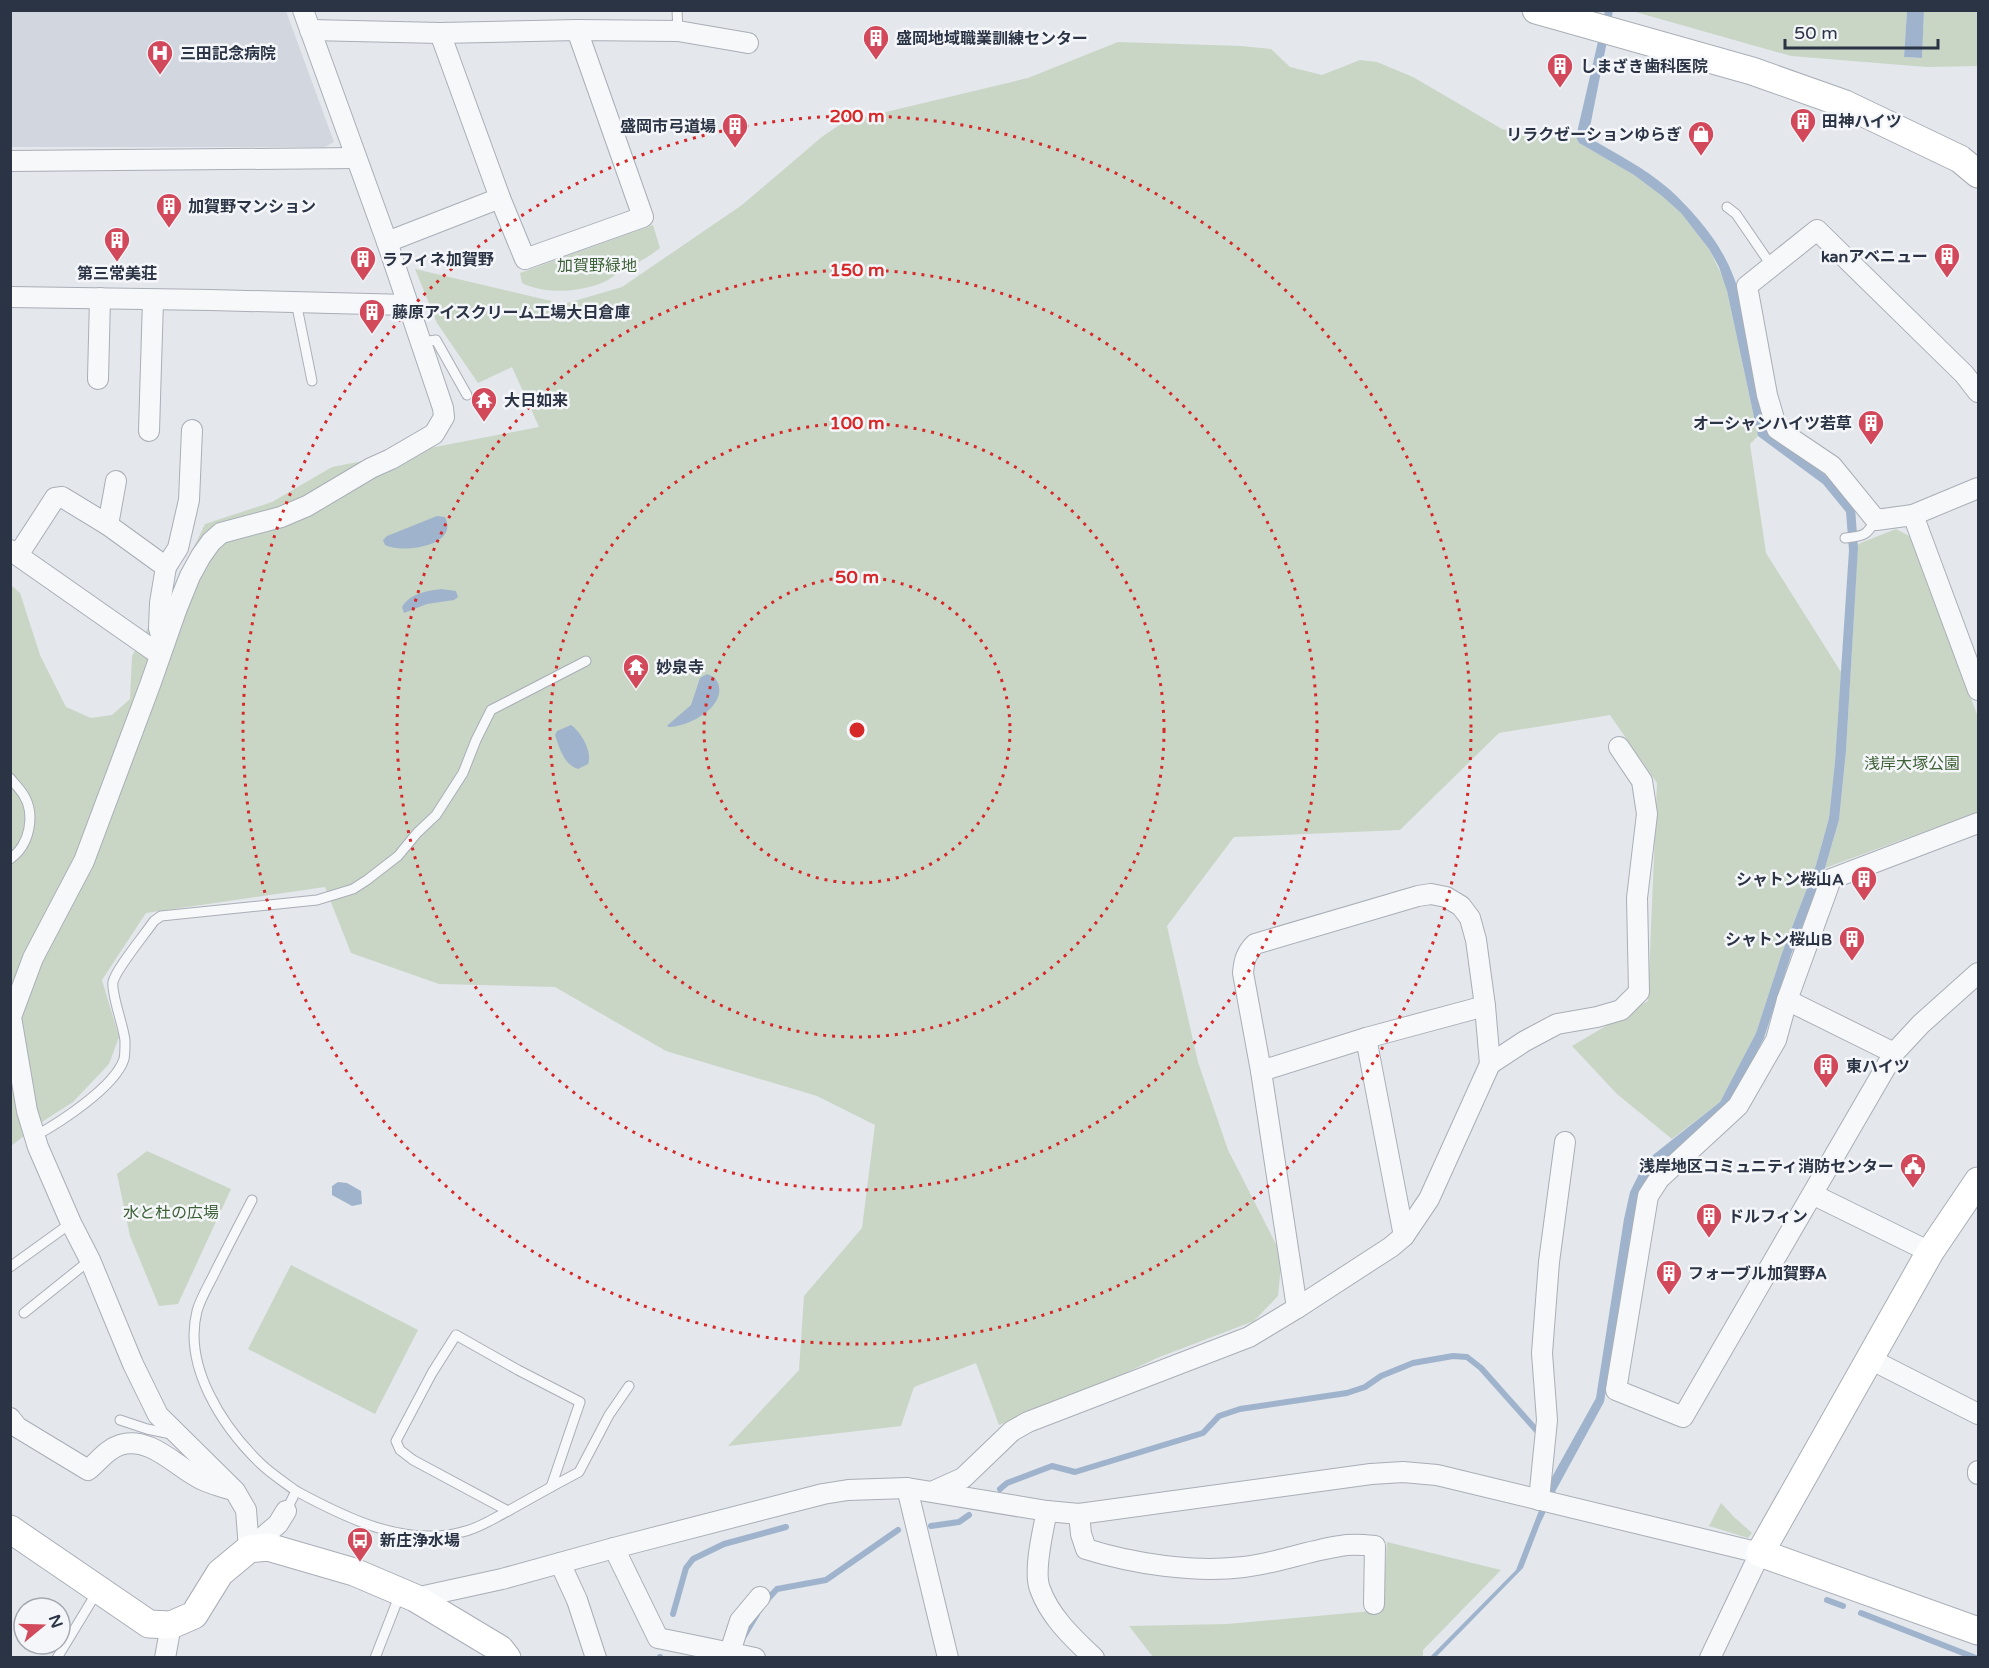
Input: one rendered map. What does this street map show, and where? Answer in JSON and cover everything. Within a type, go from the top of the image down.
[{"type":"street","points":[[249,1549],[246,1510],[235,1491],[158,1415],[133,1364],[90,1260],[71,1223],[34,1136],[27,1111],[11,1018],[33,958],[84,861],[190,576],[201,556],[221,533],[281,517],[307,506],[371,468],[391,459],[434,434],[444,417],[443,408],[387,242],[303,10]]},
{"type":"street","points":[[1536,10],[1752,71],[1845,104],[1960,159],[1978,174]]},
{"type":"street","points":[[310,30],[440,33],[577,30],[678,31],[748,43]]},
{"type":"street","points":[[440,33],[500,198],[525,259],[643,217],[577,30]]},
{"type":"street","points":[[10,161],[356,158]]},
{"type":"street","points":[[387,242],[500,198]]},
{"type":"street","points":[[1978,392],[1971,369],[1817,230],[1747,286],[1767,395],[1777,429],[1833,466],[1876,519],[1913,515],[1978,488]]},
{"type":"street","points":[[10,297],[408,305]]},
{"type":"street","points":[[98,379],[100,298]]},
{"type":"street","points":[[149,431],[153,300]]},
{"type":"street","points":[[162,650],[159,628],[160,603],[166,567],[178,548],[189,500],[192,430]]},
{"type":"street","points":[[108,525],[116,482]]},
{"type":"street","points":[[162,650],[14,553],[55,498],[62,497],[108,525],[166,567]]},
{"type":"street","points":[[1913,515],[1978,690]]},
{"type":"street","points":[[1490,1064],[1525,1041],[1557,1024],[1621,1010],[1639,992],[1637,898],[1647,814],[1642,781],[1619,747]]},
{"type":"street","points":[[1978,823],[1831,879],[1787,1000],[1776,1040],[1738,1106],[1659,1179],[1648,1196],[1616,1390],[1683,1417],[1814,1195],[1894,1053],[1921,1024],[1978,973]]},
{"type":"street","points":[[934,1491],[963,1478],[1012,1431],[1028,1422],[1249,1337],[1297,1308],[1404,1236],[1429,1199],[1490,1064],[1476,940],[1470,918],[1461,906],[1446,897],[1431,894],[1418,896],[1255,944],[1248,950],[1244,961],[1243,973],[1261,1071],[1297,1308]]},
{"type":"street","points":[[1787,1000],[1894,1053]]},
{"type":"street","points":[[1261,1071],[1366,1038],[1485,1006]]},
{"type":"street","points":[[1366,1038],[1404,1236]]},
{"type":"street","points":[[1539,1500],[1547,1420],[1542,1353],[1549,1262],[1565,1142]]},
{"type":"street","points":[[1710,1658],[1760,1553],[1930,1252],[1978,1181]]},
{"type":"street","points":[[1814,1195],[1930,1252]]},
{"type":"street","points":[[1870,1359],[1978,1414]]},
{"type":"street","points":[[10,1418],[18,1427],[88,1470],[110,1449],[122,1444],[136,1444],[162,1454],[204,1480],[235,1491]]},
{"type":"street","points":[[408,1595],[502,1579],[614,1548],[824,1494],[848,1490],[907,1488],[1047,1511],[1079,1514],[1371,1474],[1403,1472],[1437,1475],[1760,1553],[1978,1631]]},
{"type":"street","points":[[907,1488],[948,1658]]},
{"type":"street","points":[[13,1536],[149,1624],[171,1625],[194,1615],[220,1573],[278,1524],[286,1511]]},
{"type":"street","points":[[1047,1511],[1041,1540],[1039,1588],[1052,1612],[1069,1635],[1094,1658]]},
{"type":"street","points":[[1079,1514],[1081,1534],[1086,1549],[1112,1557],[1212,1570],[1245,1567],[1328,1547],[1350,1544],[1375,1546],[1374,1604]]},
{"type":"street","points":[[249,1549],[268,1547],[354,1572],[408,1595],[500,1649],[507,1658]]},
{"type":"street","points":[[614,1548],[658,1638],[728,1655],[754,1658]]},
{"type":"street","points":[[560,1563],[577,1600],[596,1658]]},
{"type":"street","points":[[728,1655],[740,1621],[760,1597]]},
{"type":"street","points":[[165,1658],[171,1625]]},
{"type":"lane","points":[[676,10],[678,31]]},
{"type":"lane","points":[[1727,207],[1736,214],[1771,265]]},
{"type":"lane","points":[[296,302],[312,381]]},
{"type":"lane","points":[[421,342],[436,340],[467,395]]},
{"type":"lane","points":[[1845,538],[1860,537],[1867,533],[1876,519]]},
{"type":"lane","points":[[34,1136],[55,1125],[88,1099],[111,1079],[124,1059],[125,1041],[113,983],[154,921],[161,916],[317,900],[352,889],[368,880],[398,856],[417,832],[436,815],[463,773],[491,710],[586,661]]},
{"type":"lane","points":[[10,778],[24,795],[28,804],[29,829],[22,847],[10,859]]},
{"type":"lane","points":[[252,1200],[197,1312],[195,1343],[200,1370],[210,1397],[221,1416],[260,1463],[296,1491],[324,1506],[365,1524],[404,1534],[442,1536],[465,1532],[526,1502],[579,1472],[609,1415],[629,1386]]},
{"type":"lane","points":[[10,1267],[71,1223]]},
{"type":"lane","points":[[24,1313],[90,1260]]},
{"type":"lane","points":[[508,1511],[413,1460],[400,1450],[396,1441],[426,1384],[456,1335],[580,1402],[550,1487]]},
{"type":"lane","points":[[120,1420],[147,1430],[179,1436]]},
{"type":"lane","points":[[286,1511],[296,1491]]},
{"type":"lane","points":[[57,1658],[98,1590]]},
{"type":"lane","points":[[375,1658],[408,1595]]},
{"type":"shaded area","name":"三田記念病院","points":[[11,10],[286,11],[334,142],[325,147],[11,147]]},
{"type":"green space","points":[[1632,11],[1907,11],[1904,57],[1922,58],[1924,11],[1978,11],[1978,66],[1926,67],[1791,56]]},
{"type":"green space","points":[[1118,42],[1271,49],[1290,67],[1322,75],[1360,60],[1377,62],[1413,77],[1502,129],[1548,138],[1576,137],[1579,143],[1634,175],[1662,196],[1681,213],[1709,249],[1725,282],[1758,436],[1750,444],[1766,553],[1841,672],[1829,818],[1816,865],[1782,953],[1756,1033],[1720,1102],[1672,1139],[1617,1094],[1572,1046],[1648,1001],[1657,783],[1610,715],[1499,733],[1400,830],[1234,837],[1167,926],[1198,1062],[1228,1150],[1282,1256],[1278,1296],[1254,1321],[1157,1358],[1096,1387],[999,1425],[976,1363],[914,1387],[901,1426],[728,1446],[799,1370],[804,1296],[862,1228],[875,1125],[817,1096],[666,1051],[555,987],[439,984],[351,953],[325,887],[146,913],[102,980],[119,1037],[109,1064],[73,1102],[11,1146],[11,585],[20,593],[40,655],[66,707],[91,718],[112,715],[130,699],[132,656],[154,617],[155,594],[173,591],[205,524],[272,502],[332,467],[539,427],[512,367],[478,383],[437,323],[415,269],[564,304],[622,287],[742,205],[823,136],[844,122],[1028,78]]},
{"type":"green space","name":"加賀野緑地","points":[[653,225],[660,248],[604,282],[563,291],[531,287],[522,283],[520,273]]},
{"type":"green space","name":"浅岸大塚公園","points":[[1896,529],[1911,537],[1978,717],[1978,812],[1825,868],[1839,820],[1846,751],[1858,544]]},
{"type":"green space","name":"水と杜の広場","points":[[147,1151],[231,1189],[178,1304],[159,1306],[130,1236],[117,1174]]},
{"type":"green space","points":[[291,1265],[418,1330],[375,1414],[248,1349]]},
{"type":"green space","points":[[1721,1503],[1752,1533],[1748,1538],[1709,1526]]},
{"type":"green space","points":[[1387,1542],[1501,1570],[1423,1650],[1423,1657],[1153,1657],[1129,1626],[1227,1624],[1383,1610]]},
{"type":"water","points":[[1605,11],[1613,11],[1588,137],[1660,181],[1684,203],[1713,238],[1733,274],[1740,295],[1751,340],[1766,430],[1828,477],[1855,508],[1858,548],[1846,751],[1839,820],[1825,868],[1791,955],[1764,1038],[1728,1107],[1651,1171],[1639,1194],[1604,1402],[1556,1490],[1523,1568],[1436,1657],[1430,1657],[1516,1570],[1552,1477],[1596,1398],[1630,1192],[1642,1168],[1653,1155],[1720,1102],[1756,1033],[1782,953],[1816,865],[1829,818],[1849,550],[1846,512],[1823,484],[1758,436],[1727,291],[1719,267],[1709,249],[1681,213],[1662,196],[1634,175],[1579,143],[1576,137]]},
{"type":"water","points":[[1907,11],[1924,11],[1922,58],[1904,57]]},
{"type":"water","points":[[437,516],[445,517],[447,527],[444,535],[437,541],[415,548],[393,548],[385,545],[383,540],[387,536]]},
{"type":"water","points":[[441,589],[456,591],[458,597],[454,600],[427,604],[404,613],[402,607],[414,596]]},
{"type":"water","points":[[707,674],[718,683],[717,700],[704,714],[686,724],[667,726],[691,705],[700,678]]},
{"type":"water","points":[[571,725],[582,737],[589,754],[588,764],[578,769],[566,760],[555,735],[557,731]]},
{"type":"water","points":[[338,1182],[347,1183],[361,1191],[362,1204],[352,1206],[332,1195],[332,1186]]},
{"type":"waterway","points":[[1000,1489],[1007,1483],[1052,1466],[1075,1472],[1203,1433],[1219,1416],[1240,1409],[1347,1393],[1365,1387],[1381,1376],[1413,1363],[1453,1356],[1467,1357],[1481,1368],[1538,1432]]},
{"type":"waterway","points":[[931,1526],[959,1522],[969,1515]]},
{"type":"waterway","points":[[673,1614],[686,1568],[693,1559],[724,1544],[786,1527]]},
{"type":"waterway","points":[[766,1601],[777,1589],[826,1580],[898,1530]]},
{"type":"waterway","points":[[1827,1600],[1843,1606]]},
{"type":"waterway","points":[[1861,1613],[1976,1658]]},
{"type":"waterway","points":[[744,1636],[757,1614]]},
{"type":"place","name":"盛岡地域職業訓練センター","points":[[876,61]]},
{"type":"place","name":"三田記念病院","points":[[160,76]]},
{"type":"place","name":"しまざき歯科医院","points":[[1560,89]]},
{"type":"place","name":"田神ハイツ","points":[[1803,144]]},
{"type":"place","name":"盛岡市弓道場","points":[[735,149]]},
{"type":"place","name":"リラクゼーションゆらぎ","points":[[1701,157]]},
{"type":"place","name":"加賀野マンション","points":[[169,229]]},
{"type":"place","name":"第三常美荘","points":[[117,263]]},
{"type":"place","name":"kanアベニュー","points":[[1947,279]]},
{"type":"place","name":"ラフィネ加賀野","points":[[363,282]]},
{"type":"place","name":"藤原アイスクリーム工場大日倉庫","points":[[372,335]]},
{"type":"place","name":"大日如来","points":[[484,423]]},
{"type":"place","name":"オーシャンハイツ若草","points":[[1871,446]]},
{"type":"place","name":"妙泉寺","points":[[636,690]]},
{"type":"place","name":"シャトン桜山A","points":[[1864,902]]},
{"type":"place","name":"シャトン桜山B","points":[[1852,962]]},
{"type":"place","name":"東ハイツ","points":[[1826,1089]]},
{"type":"place","name":"浅岸地区コミュニティ消防センター","points":[[1913,1189]]},
{"type":"place","name":"ドルフィン","points":[[1709,1239]]},
{"type":"place","name":"フォーブル加賀野A","points":[[1669,1296]]},
{"type":"place","name":"新庄浄水場","points":[[360,1563]]}]
